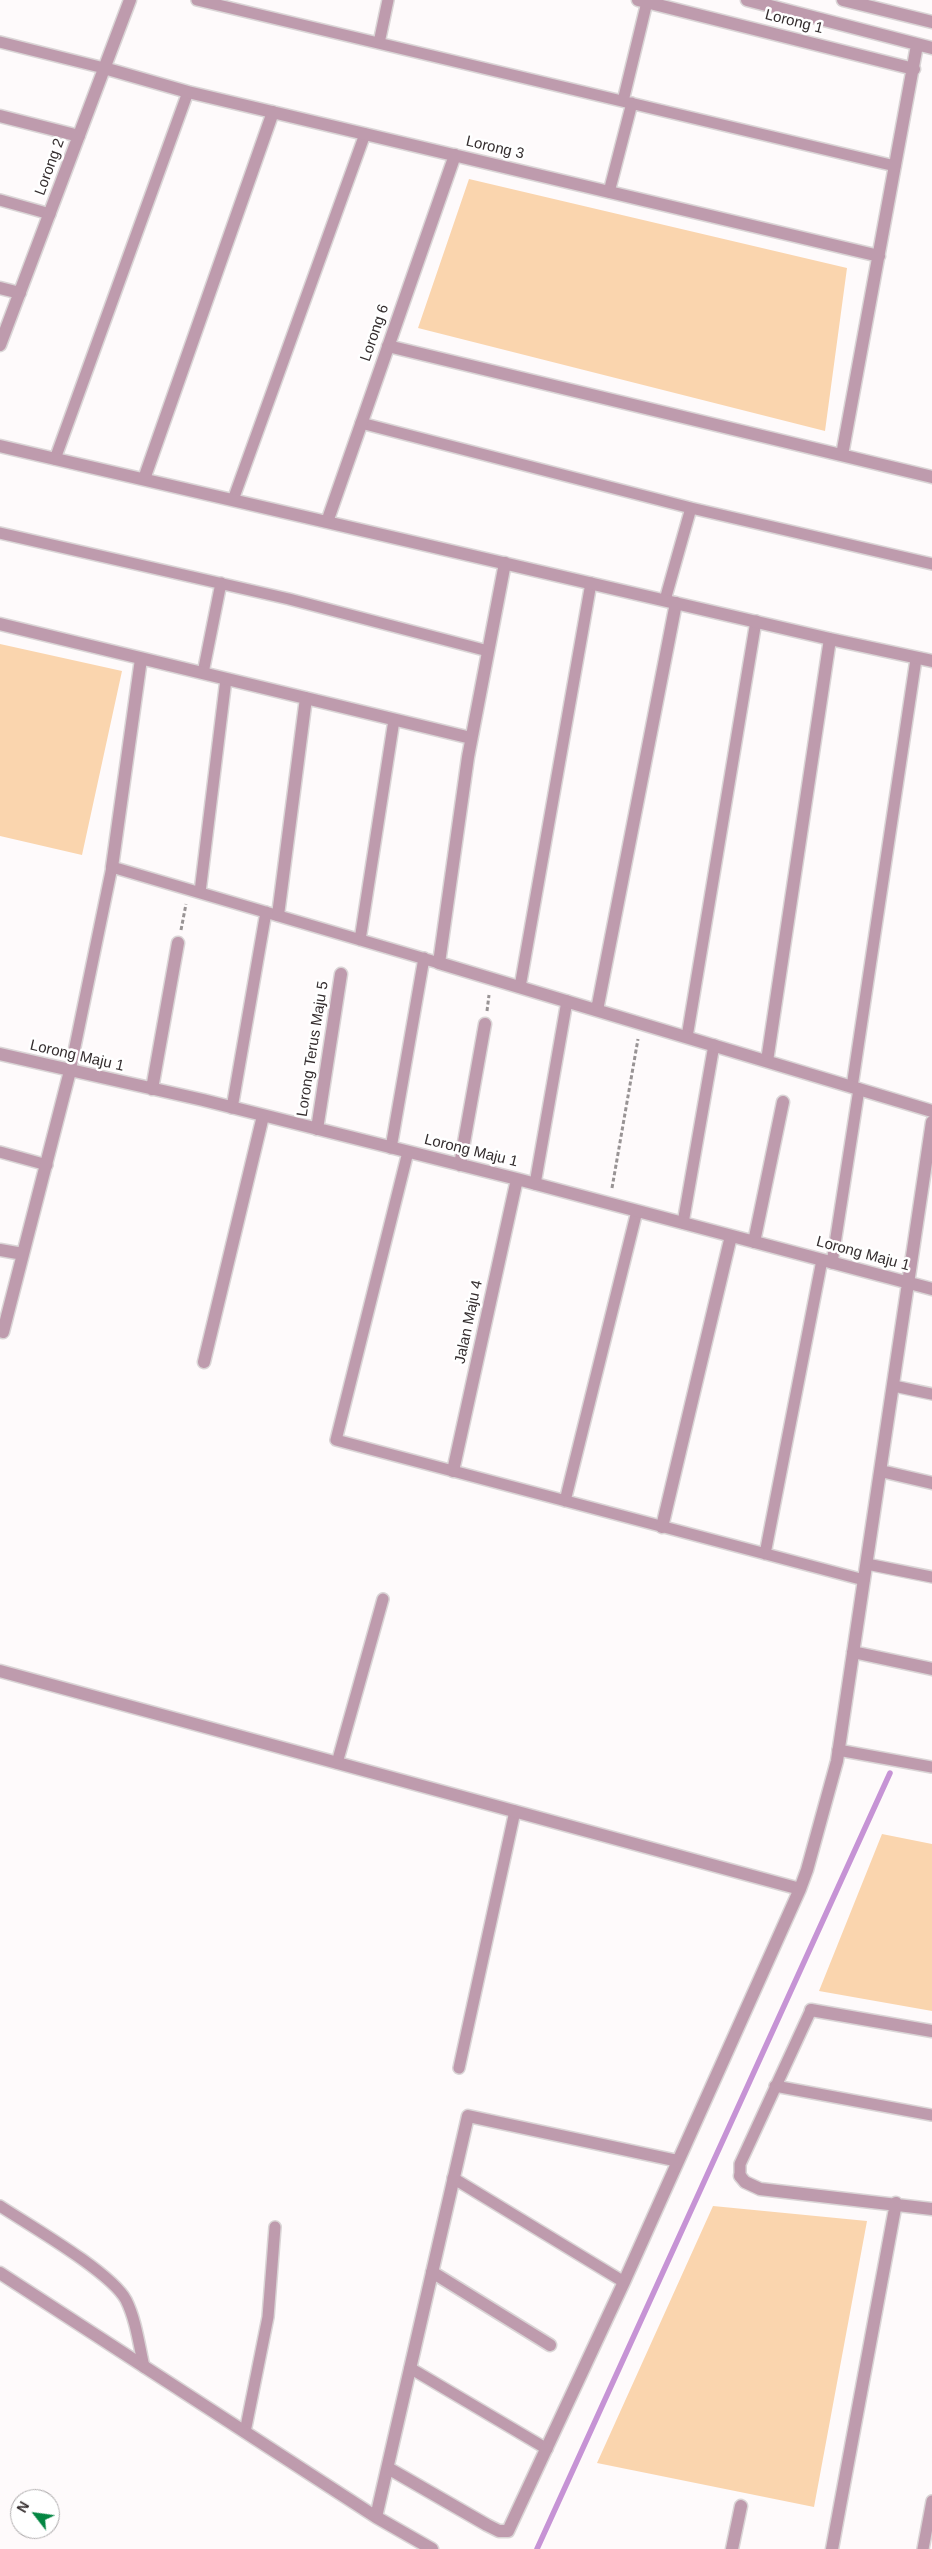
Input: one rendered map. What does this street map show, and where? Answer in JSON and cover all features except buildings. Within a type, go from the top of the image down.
[{"type":"street","points":[[843,0],[932,22]]},
{"type":"street","name":"Lorong 2","points":[[0,344],[79,136],[127,1]]},
{"type":"street","name":"Lorong 1","points":[[642,1],[914,69]]},
{"type":"street","points":[[754,1],[932,48]]},
{"type":"street","points":[[842,455],[917,45]]},
{"type":"street","name":"Lorong 3","points":[[104,68],[188,92],[879,256]]},
{"type":"street","points":[[144,479],[273,112]]},
{"type":"street","points":[[0,116],[79,136]]},
{"type":"street","name":"Lorong 6","points":[[327,522],[455,155]]},
{"type":"street","points":[[0,288],[20,293]]},
{"type":"street","points":[[388,346],[932,477]]},
{"type":"street","points":[[0,446],[916,659],[932,661]]},
{"type":"street","points":[[505,563],[471,738],[439,963],[932,1111]]},
{"type":"street","points":[[597,1010],[670,601]]},
{"type":"street","points":[[0,624],[471,738]]},
{"type":"street","points":[[768,1061],[830,639]]},
{"type":"street","points":[[112,867],[141,659]]},
{"type":"street","points":[[272,913],[306,698]]},
{"type":"street","points":[[152,1089],[178,943]]},
{"type":"street","name":"Lorong Terus Maju 5","points":[[317,1129],[341,974]]},
{"type":"street","points":[[460,1165],[485,1024]]},
{"type":"street","name":"Lorong Maju 1","points":[[0,1054],[232,1108],[516,1179],[932,1289]]},
{"type":"street","points":[[3,1332],[70,1071]]},
{"type":"street","points":[[754,1242],[783,1102]]},
{"type":"street","points":[[204,1362],[263,1116]]},
{"type":"street","points":[[388,2468],[487,2525],[503,2531],[510,2527],[624,2282],[800,1890],[807,1870],[838,1750],[931,1142],[932,1122]]},
{"type":"street","name":"Jalan Maju 4","points":[[453,1471],[516,1179]]},
{"type":"street","points":[[662,1526],[731,1236]]},
{"type":"street","points":[[0,1250],[24,1254]]},
{"type":"street","points":[[880,1471],[932,1483]]},
{"type":"street","points":[[854,1652],[932,1669]]},
{"type":"street","points":[[0,1671],[800,1890]]},
{"type":"street","points":[[811,2010],[932,2031]]},
{"type":"street","points":[[376,2517],[468,2116],[678,2161]]},
{"type":"street","points":[[740,2176],[744,2182],[760,2189],[896,2203],[932,2209]]},
{"type":"street","points":[[832,2549],[896,2203]]},
{"type":"street","points":[[432,2272],[550,2344]]},
{"type":"street","points":[[0,2273],[376,2517],[432,2549]]},
{"type":"street","points":[[732,2549],[741,2506]]},
{"type":"lane","points":[[197,0],[896,166]]},
{"type":"lane","points":[[379,43],[388,0]]},
{"type":"lane","points":[[609,192],[627,102],[642,1]]},
{"type":"lane","points":[[0,42],[104,68]]},
{"type":"lane","points":[[55,458],[188,92]]},
{"type":"lane","points":[[233,500],[365,134]]},
{"type":"lane","points":[[0,200],[50,214]]},
{"type":"lane","points":[[361,423],[691,508],[932,564]]},
{"type":"lane","points":[[670,601],[691,508]]},
{"type":"lane","points":[[0,533],[289,599],[488,651]]},
{"type":"lane","points":[[520,987],[591,583]]},
{"type":"lane","points":[[203,673],[221,584]]},
{"type":"lane","points":[[687,1037],[756,621]]},
{"type":"lane","points":[[765,1554],[827,1261],[856,1088],[916,659]]},
{"type":"lane","points":[[194,891],[226,679]]},
{"type":"lane","points":[[360,940],[394,720]]},
{"type":"lane","points":[[70,1071],[112,867],[439,963]]},
{"type":"lane","points":[[232,1108],[272,913]]},
{"type":"lane","points":[[391,1148],[424,958]]},
{"type":"lane","points":[[535,1184],[567,1001]]},
{"type":"lane","points":[[683,1223],[714,1045]]},
{"type":"lane","points":[[0,1152],[47,1165]]},
{"type":"lane","points":[[408,1152],[336,1440],[864,1580]]},
{"type":"lane","points":[[565,1501],[637,1211]]},
{"type":"lane","points":[[894,1386],[932,1394]]},
{"type":"lane","points":[[867,1564],[932,1576]]},
{"type":"lane","points":[[337,1763],[382,1599]]},
{"type":"lane","points":[[838,1750],[932,1768]]},
{"type":"lane","points":[[459,2068],[515,1811]]},
{"type":"lane","points":[[740,2176],[740,2164],[811,2010]]},
{"type":"lane","points":[[776,2086],[932,2115]]},
{"type":"lane","points":[[453,2178],[624,2282]]},
{"type":"lane","points":[[0,2206],[100,2273],[125,2299],[134,2325],[144,2367]]},
{"type":"lane","points":[[245,2432],[268,2316],[275,2227]]},
{"type":"lane","points":[[410,2368],[547,2449]]},
{"type":"lane","points":[[923,2549],[932,2501]]},
{"type":"path","points":[[178,943],[194,891]]},
{"type":"path","points":[[485,1024],[491,978]]},
{"type":"path","points":[[609,1204],[640,1023]]},
{"type":"shaded area","points":[[469,179],[847,268],[825,431],[418,328]]},
{"type":"shaded area","points":[[0,644],[122,671],[82,855],[0,836]]},
{"type":"shaded area","points":[[882,1834],[932,1844],[932,2011],[819,1991]]},
{"type":"shaded area","points":[[713,2206],[867,2221],[814,2507],[597,2463]]},
{"type":"waterway","points":[[537,2549],[890,1773]]}]
